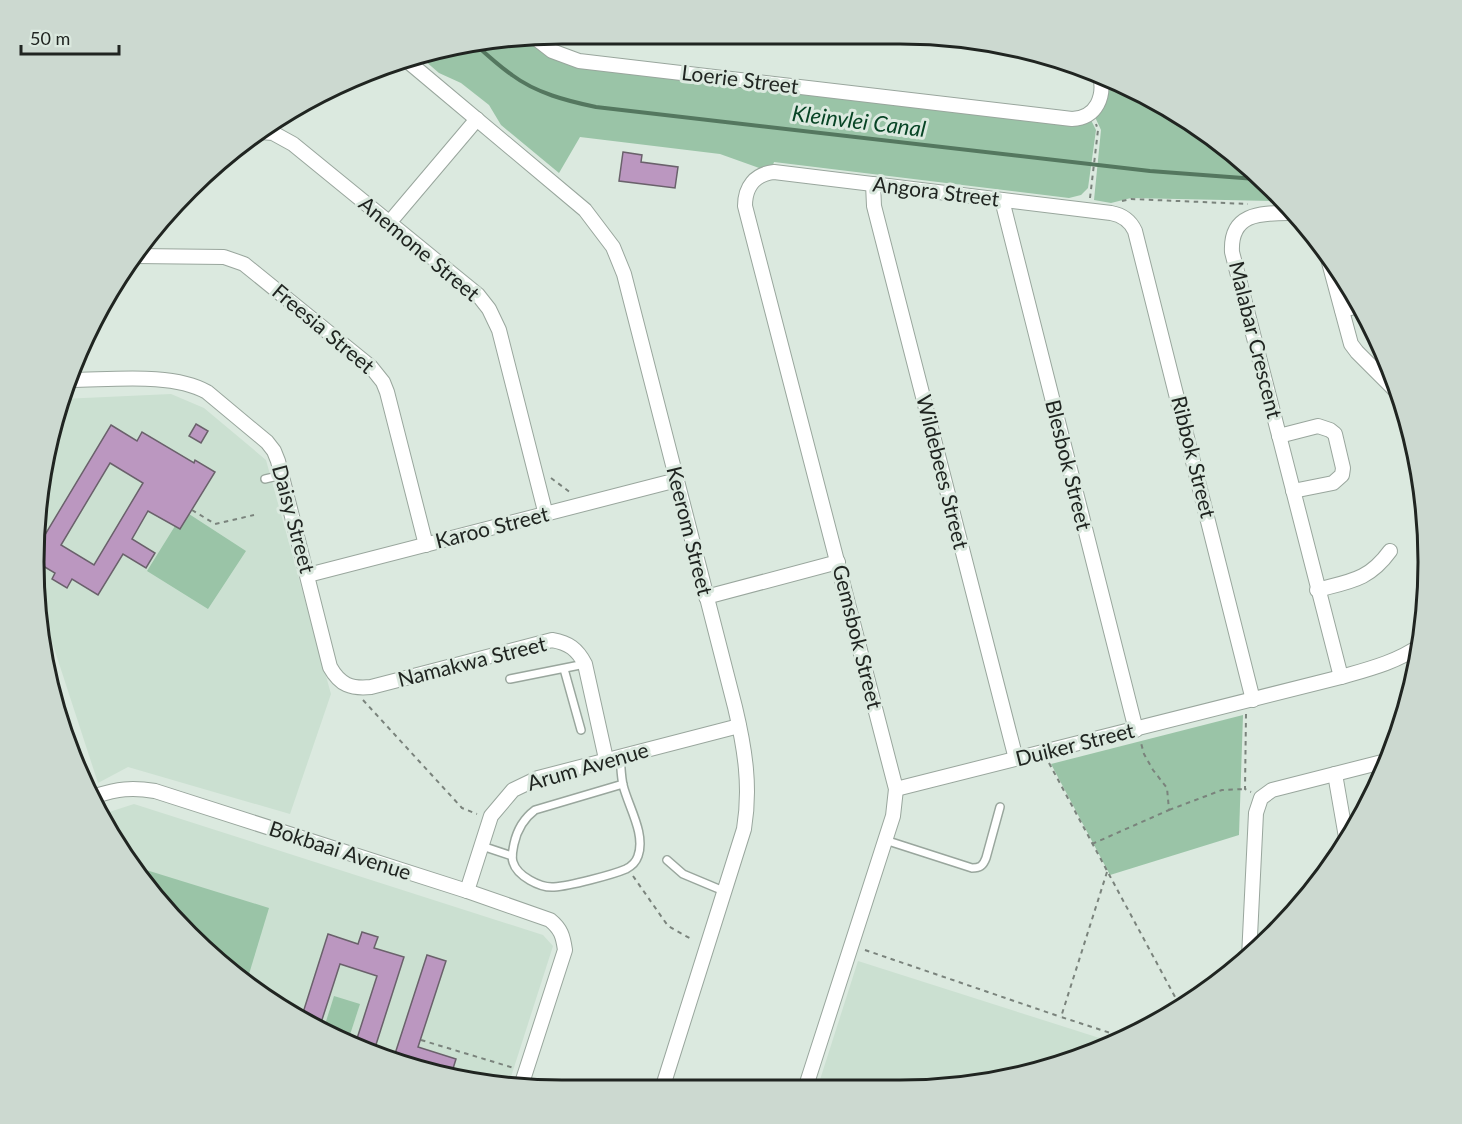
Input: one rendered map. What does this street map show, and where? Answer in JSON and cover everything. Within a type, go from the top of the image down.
[{"type":"street","name":"Loerie Street","points":[[544,45],[552,51],[579,61],[1072,119],[1081,118],[1091,112]]},
{"type":"street","name":"Keerom Street","points":[[413,66],[585,210],[613,247],[624,274],[739,726],[746,761],[747,808],[744,829],[665,1080]]},
{"type":"street","points":[[1091,112],[1102,93],[1101,84]]},
{"type":"street","points":[[389,224],[477,119]]},
{"type":"street","name":"Anemone Street","points":[[271,133],[293,144],[478,295],[495,319],[546,515]]},
{"type":"street","name":"Angora Street","points":[[750,184],[761,175],[774,172],[1111,213],[1125,218]]},
{"type":"street","name":"Gemsbok Street","points":[[750,184],[745,206],[896,789],[893,816],[808,1080]]},
{"type":"street","name":"Wildebees Street","points":[[873,184],[874,206],[1016,759]]},
{"type":"street","name":"Blesbok Street","points":[[1002,200],[1136,730]]},
{"type":"street","name":"Malabar Crescent","points":[[1284,213],[1263,213],[1249,217],[1237,228],[1232,246],[1317,590],[1341,677]]},
{"type":"street","name":"Ribbok Street","points":[[1125,218],[1135,231],[1250,701]]},
{"type":"street","name":"Freesia Street","points":[[144,256],[224,256],[244,264],[371,367],[387,392],[426,545]]},
{"type":"street","points":[[1333,277],[1351,344],[1385,380]]},
{"type":"street","points":[[1342,310],[1352,308]]},
{"type":"street","name":"Daisy Street","points":[[77,380],[168,380],[196,386],[207,392],[267,442],[274,451],[282,475],[330,667],[336,678],[356,687]]},
{"type":"street","name":"Malabar Crescent","points":[[1279,436],[1318,426],[1335,434],[1343,468],[1342,475],[1333,483],[1293,491]]},
{"type":"street","name":"Karoo Street","points":[[308,575],[677,480]]},
{"type":"street","points":[[1317,590],[1361,578],[1382,563],[1390,551]]},
{"type":"street","points":[[706,597],[838,562]]},
{"type":"street","name":"Namakwa Street","points":[[356,687],[552,640],[572,646],[580,654],[585,664]]},
{"type":"street","name":"Duiker Street","points":[[896,789],[1341,677],[1382,666],[1411,652]]},
{"type":"street","points":[[585,664],[613,757]]},
{"type":"street","name":"Arum Avenue","points":[[466,891],[490,819],[503,799],[513,790],[538,778],[739,726]]},
{"type":"street","points":[[1250,945],[1256,813],[1261,798],[1272,790],[1378,763]]},
{"type":"street","points":[[1335,774],[1344,828]]},
{"type":"street","name":"Bokbaai Avenue","points":[[99,795],[121,788],[155,791],[550,920],[558,927],[563,937],[565,950],[526,1072]]},
{"type":"street","points":[[524,1079],[526,1072]]},
{"type":"lane","points":[[266,479],[282,475]]},
{"type":"lane","points":[[510,679],[585,664]]},
{"type":"lane","points":[[564,669],[581,730]]},
{"type":"lane","points":[[613,757],[623,784],[640,846],[634,863],[628,868],[555,887],[535,882],[517,870],[512,856],[516,834],[526,816],[535,810],[623,784]]},
{"type":"lane","points":[[885,840],[972,868],[979,868],[986,858],[1000,807]]},
{"type":"lane","points":[[482,846],[512,856]]},
{"type":"lane","points":[[667,860],[683,874],[726,891]]},
{"type":"path","points":[[1089,202],[1098,126],[1091,112]]},
{"type":"path","points":[[1121,202],[1131,199],[1252,204]]},
{"type":"path","points":[[192,510],[215,524],[254,515]]},
{"type":"path","points":[[356,687],[462,808],[490,819]]},
{"type":"path","points":[[1245,789],[1250,701]]},
{"type":"path","points":[[1136,730],[1144,754],[1167,788],[1169,810]]},
{"type":"path","points":[[1049,764],[1177,1000]]},
{"type":"path","points":[[1092,844],[1169,810],[1222,790],[1245,789],[1261,798]]},
{"type":"path","points":[[628,868],[668,926],[693,940]]},
{"type":"path","points":[[1061,1017],[1107,872]]},
{"type":"path","points":[[852,945],[1114,1034]]},
{"type":"path","points":[[421,1040],[526,1072]]},
{"type":"shaded area","points":[[171,394],[204,408],[266,460],[331,694],[290,814],[128,767],[98,783],[48,630],[45,596],[45,528],[48,494],[53,461],[70,399]]},
{"type":"shaded area","points":[[134,804],[543,935],[553,946],[511,1077],[461,1071],[395,1053],[333,1027],[274,993],[220,952],[172,904],[131,850],[108,812]]},
{"type":"shaded area","points":[[858,961],[1102,1039],[1034,1063],[968,1076],[900,1080],[820,1080]]},
{"type":"green space","points":[[535,45],[542,50],[1091,120],[1096,130],[1088,188],[1081,195],[1069,198],[774,162],[772,168],[762,169],[720,154],[580,137],[559,173],[501,125],[489,105],[461,83],[439,73],[426,62],[461,53]]},
{"type":"green space","points":[[1103,85],[1159,113],[1188,131],[1242,172],[1272,201],[1131,198],[1111,203],[1094,200],[1101,130],[1095,117]]},
{"type":"green space","points":[[189,514],[246,551],[208,609],[147,571],[175,526],[180,529]]},
{"type":"green space","points":[[1243,715],[1239,835],[1110,875],[1051,764]]},
{"type":"green space","points":[[145,870],[269,908],[249,975],[195,929]]},
{"type":"green space","points":[[334,996],[360,1004],[350,1035],[326,1023]]},
{"type":"building","points":[[623,152],[642,155],[641,162],[678,167],[675,188],[619,181]]},
{"type":"building","points":[[196,424],[208,431],[201,443],[189,436]]},
{"type":"building","points":[[111,425],[137,441],[142,432],[194,463],[195,460],[215,472],[180,529],[148,511],[132,539],[155,553],[146,568],[123,554],[98,595],[72,579],[67,588],[52,579],[55,573],[44,567],[45,535]],"holes":[[[110,463],[143,483],[94,565],[61,545]]]},
{"type":"building","points":[[362,932],[378,937],[374,948],[404,957],[376,1046],[357,1038],[377,976],[340,964],[322,1021],[303,1011],[328,934],[358,944]]},
{"type":"building","points":[[427,955],[446,961],[418,1047],[456,1059],[453,1069],[395,1053]]},
{"type":"waterway","name":"Kleinvlei Canal","points":[[482,50],[507,72],[531,87],[563,99],[596,107],[1150,171],[1249,178]]}]
